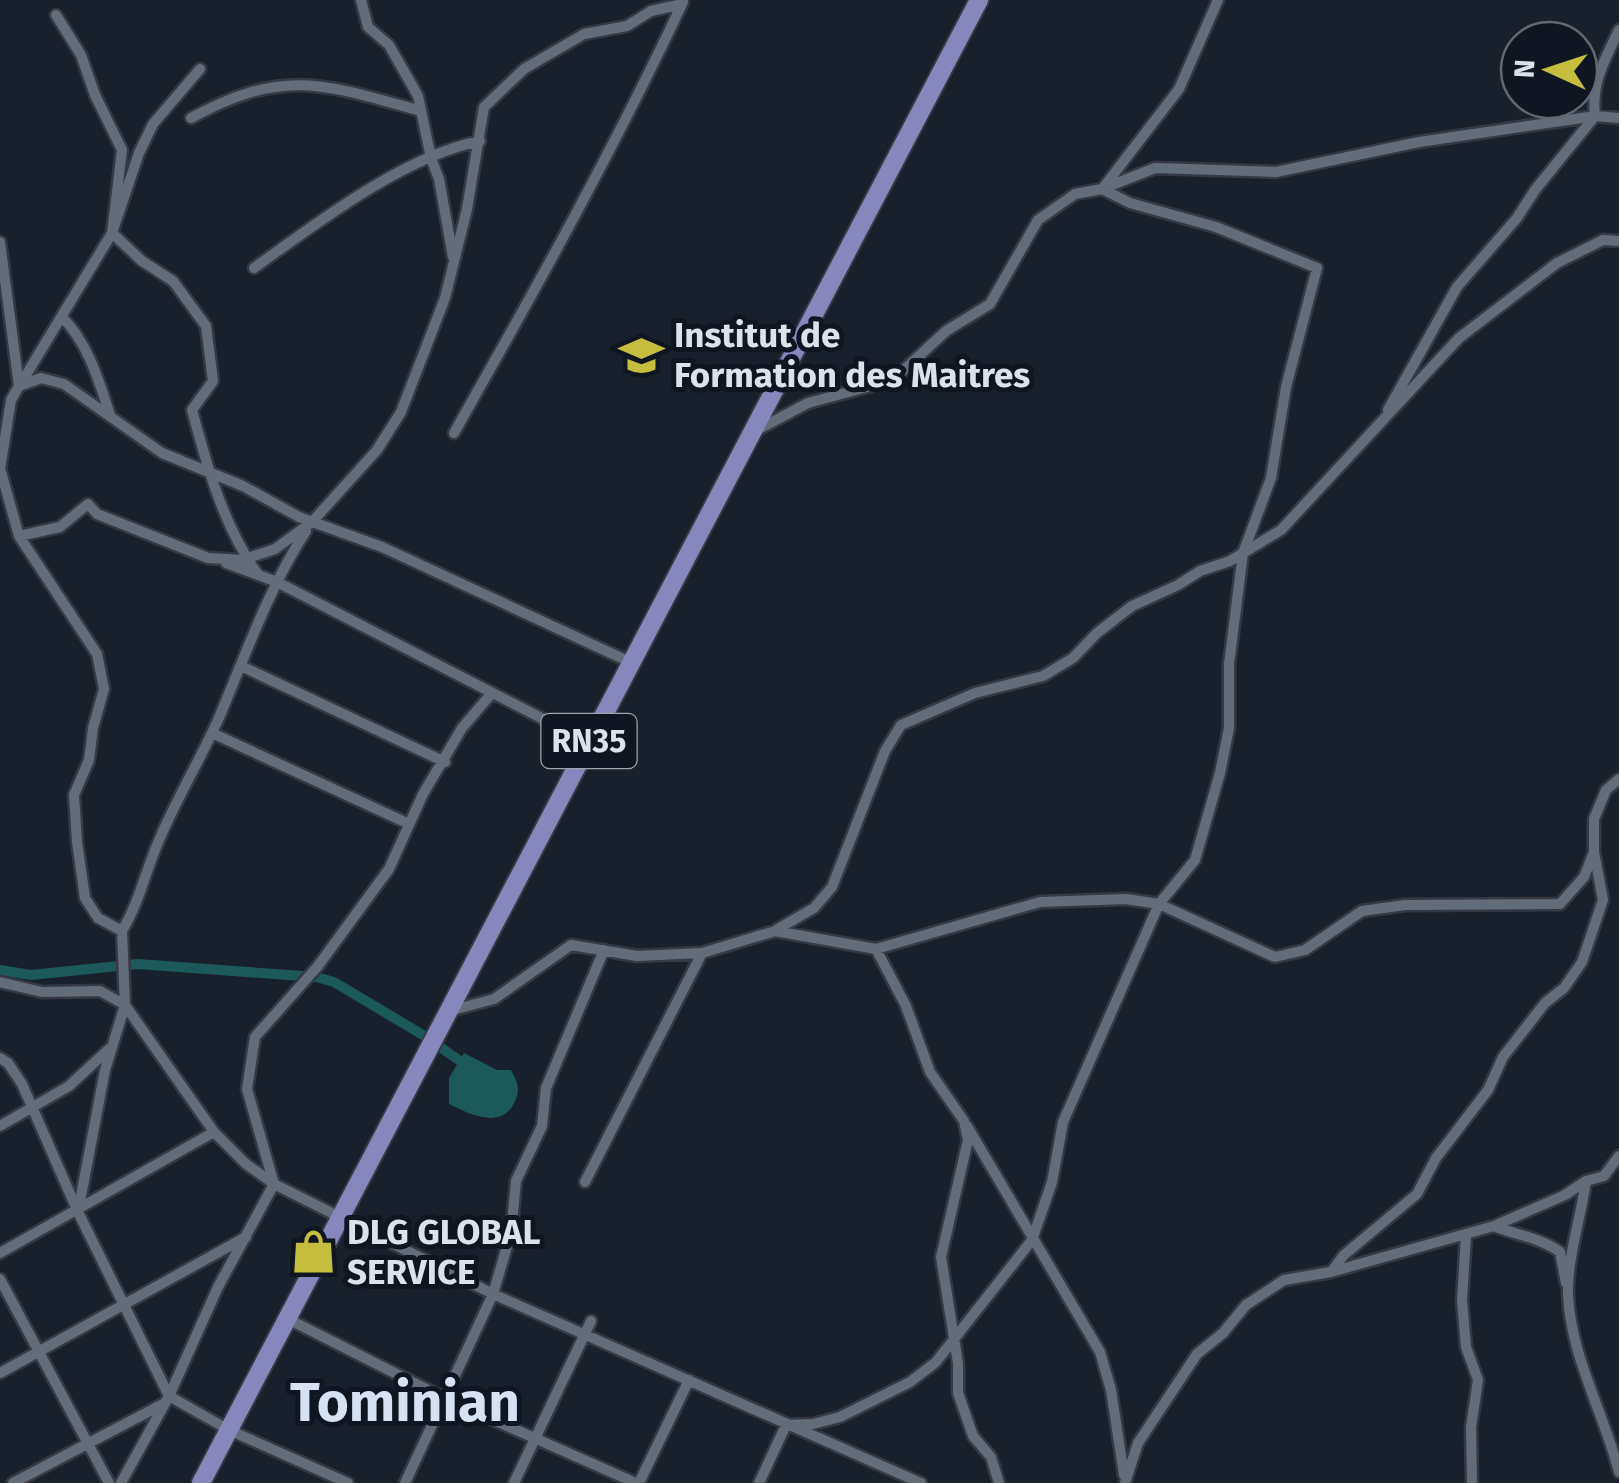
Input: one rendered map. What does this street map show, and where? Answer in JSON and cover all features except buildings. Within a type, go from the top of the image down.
[{"type":"main road","name":"RN35","points":[[201,1483],[979,0]]},
{"type":"street","points":[[361,0],[368,27],[390,45],[418,96],[439,179],[454,263]]},
{"type":"street","points":[[1102,188],[1179,89],[1218,0]]},
{"type":"street","points":[[208,558],[246,558],[276,549],[312,522],[377,450],[401,412],[445,298],[484,107],[524,70],[584,34],[627,26],[651,11],[683,2]]},
{"type":"street","points":[[454,434],[533,294],[683,2]]},
{"type":"street","points":[[56,15],[81,54],[122,150],[112,233]]},
{"type":"street","points":[[1599,72],[1619,30]]},
{"type":"street","points":[[122,930],[98,918],[86,898],[77,842],[74,795],[89,760],[104,688],[97,654],[19,536],[0,468],[12,400],[19,386],[112,233],[153,124],[200,69]]},
{"type":"street","points":[[191,118],[256,88],[313,83],[421,111]]},
{"type":"street","points":[[751,433],[808,403],[893,380],[946,331],[990,304],[1038,220],[1075,194],[1155,168],[1276,172],[1419,142],[1568,120]]},
{"type":"street","points":[[1374,433],[1457,287],[1518,218],[1535,190],[1592,120]]},
{"type":"street","points":[[254,268],[362,193],[452,146],[480,141]]},
{"type":"street","points":[[786,1425],[814,1424],[871,1404],[910,1382],[936,1362],[1032,1240],[1052,1182],[1063,1122],[1159,904],[1195,860],[1220,773],[1229,728],[1228,664],[1243,553],[1271,478],[1286,387],[1317,268],[1216,227],[1130,203],[1102,188]]},
{"type":"street","points":[[112,233],[142,262],[174,280],[206,326],[213,381],[192,410],[208,472],[256,573]]},
{"type":"street","points":[[448,1011],[494,999],[571,945],[636,956],[702,953],[775,931],[814,908],[832,887],[885,750],[901,725],[975,694],[1043,676],[1073,658],[1132,606],[1243,553],[1280,530],[1459,338],[1557,263],[1603,240],[1619,241]]},
{"type":"street","points":[[0,242],[19,386]]},
{"type":"street","points":[[62,317],[96,372],[110,416]]},
{"type":"street","points":[[19,386],[41,378],[64,384],[162,452],[312,522],[382,547],[630,662]]},
{"type":"street","points":[[19,536],[60,526],[88,504],[97,514],[277,582],[588,742]]},
{"type":"street","points":[[78,1212],[112,1046],[125,1006],[122,930],[136,906],[152,855],[212,733],[277,582],[312,522]]},
{"type":"street","points":[[241,666],[445,762]]},
{"type":"street","points":[[121,1483],[167,1400],[218,1288],[274,1184],[247,1089],[255,1037],[318,966],[389,870],[408,823],[462,728],[492,693]]},
{"type":"street","points":[[212,733],[408,823]]},
{"type":"street","points":[[1331,1272],[1344,1254],[1416,1194],[1436,1158],[1488,1090],[1503,1057],[1582,962],[1604,900],[1594,852],[1594,819],[1606,790],[1619,779]]},
{"type":"street","points":[[775,931],[876,950],[1040,902],[1126,899],[1159,904],[1275,956],[1305,950],[1362,911],[1405,905],[1560,904],[1584,877],[1594,852]]},
{"type":"street","points":[[1604,900],[1619,906]]},
{"type":"street","points":[[404,1483],[493,1294],[510,1234],[516,1181],[542,1126],[546,1088],[604,950]]},
{"type":"street","points":[[876,950],[895,979],[930,1072],[1005,1188],[1100,1352],[1111,1390],[1125,1482]]},
{"type":"street","points":[[585,1182],[702,953]]},
{"type":"street","points":[[0,982],[42,992],[100,991],[125,1006],[214,1132],[246,1164],[274,1184],[493,1294],[921,1483]]},
{"type":"street","points":[[0,1126],[69,1086],[112,1046]]},
{"type":"street","points":[[0,1058],[22,1084],[167,1400],[348,1483]]},
{"type":"street","points":[[964,1121],[968,1140],[941,1258],[958,1363],[958,1393],[973,1436],[991,1456],[1000,1483]]},
{"type":"street","points":[[0,1253],[214,1132]]},
{"type":"street","points":[[1604,1176],[1619,1156]]},
{"type":"street","points":[[1125,1482],[1138,1443],[1197,1354],[1246,1305],[1284,1280],[1331,1272],[1413,1247],[1466,1236],[1565,1195],[1586,1180],[1619,1172]]},
{"type":"street","points":[[1568,1293],[1586,1180]]},
{"type":"street","points":[[1494,1226],[1548,1243],[1560,1252],[1591,1396],[1604,1420],[1619,1472]]},
{"type":"street","points":[[0,1374],[247,1236]]},
{"type":"street","points":[[1466,1236],[1462,1300],[1466,1347],[1478,1380],[1471,1427],[1472,1483]]},
{"type":"street","points":[[0,1279],[109,1483]]},
{"type":"street","points":[[286,1318],[444,1398],[637,1483],[689,1380]]},
{"type":"street","points":[[514,1483],[591,1321]]},
{"type":"street","points":[[13,1483],[167,1400]]},
{"type":"street","points":[[759,1483],[786,1425]]},
{"type":"street","points":[[884,1483],[890,1470]]},
{"type":"shaded area","points":[[464,1053],[497,1070],[511,1070],[518,1093],[510,1110],[502,1116],[485,1118],[449,1104],[449,1078]]},
{"type":"waterway","points":[[0,970],[31,975],[138,964],[316,977],[334,982],[423,1035]]},
{"type":"waterway","points":[[440,1047],[463,1063]]},
{"type":"place","name":"Institut de Formation des Maitres","points":[[641,355]]},
{"type":"place","name":"DLG GLOBAL SERVICE","points":[[314,1252]]},
{"type":"district","name":"Tominian","points":[[405,1402]]}]
